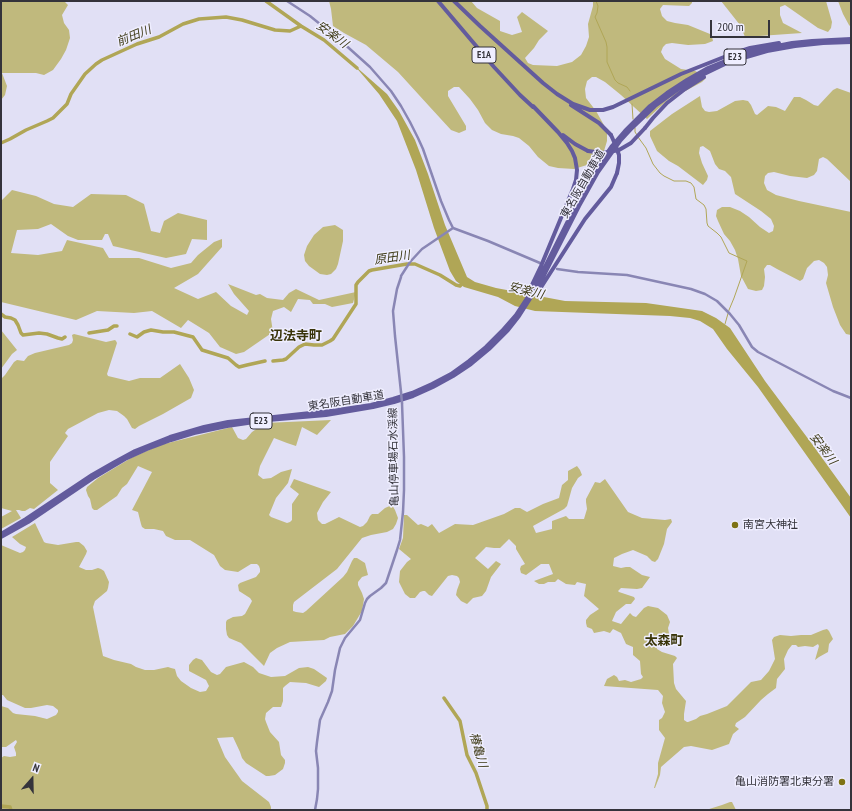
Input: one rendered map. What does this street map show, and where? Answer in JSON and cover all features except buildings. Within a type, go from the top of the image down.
[{"type":"highway","name":"E1A","points":[[438,1],[494,67],[520,95],[533,106]]},
{"type":"highway","name":"E1A","points":[[454,1],[530,73],[557,94],[573,104],[590,110],[603,110],[618,105],[658,84],[729,54],[750,48],[796,40],[851,39]]},
{"type":"highway","name":"東名阪自動車道","points":[[1,537],[28,522],[104,471],[125,459],[183,436],[216,428],[256,422],[350,412],[373,408],[404,399],[433,387],[461,371],[489,349],[508,330],[539,283],[598,172],[631,126],[659,99],[708,68],[734,57],[779,45],[812,41],[851,39]]},
{"type":"highway","name":"東名阪自動車道","points":[[637,120],[680,88],[698,77],[727,63],[768,51],[809,44],[851,42]]},
{"type":"highway","points":[[504,48],[521,67],[554,94],[593,119],[606,130],[613,139],[619,155],[616,177],[611,187],[588,214],[568,246],[539,283]]},
{"type":"highway","points":[[533,106],[580,148],[588,151],[603,153],[619,150],[636,139],[652,118],[678,94],[701,79],[728,65],[768,51]]},
{"type":"highway","points":[[533,106],[564,138],[574,154],[577,170],[573,189],[552,237],[539,283]]},
{"type":"highway","name":"東名阪自動車道","points":[[1,534],[92,475],[140,449],[170,437],[228,422],[360,407],[387,401],[421,389],[451,374],[474,357],[518,316]]},
{"type":"main road","points":[[287,1],[310,16],[346,46],[370,67],[391,91],[418,138],[446,213],[454,228],[540,263]]},
{"type":"main road","name":"亀山停車場石水渓線","points":[[315,810],[318,789],[316,742],[320,720],[332,691],[340,648],[345,638],[360,620],[367,599],[386,583],[400,540],[402,529],[404,457],[402,403],[395,340],[394,311],[397,289],[401,276],[407,266],[422,249],[454,228]]},
{"type":"main road","points":[[557,269],[627,275],[700,292],[717,301],[730,314],[739,325],[752,347],[758,352],[833,391],[851,398]]},
{"type":"shaded area","points":[[1,1],[65,2],[68,5],[62,15],[64,23],[69,30],[70,38],[61,59],[53,70],[44,75],[36,73],[2,73],[7,86],[5,95],[1,100]]},
{"type":"shaded area","points":[[329,1],[471,1],[477,8],[500,21],[500,31],[512,35],[522,32],[517,17],[522,12],[548,31],[525,58],[528,63],[533,65],[557,66],[572,62],[581,55],[589,37],[588,24],[593,1],[692,1],[689,6],[663,5],[660,9],[662,16],[667,21],[688,25],[710,34],[713,41],[705,44],[688,45],[672,43],[666,44],[663,47],[661,52],[665,59],[681,69],[695,71],[704,75],[706,78],[702,82],[678,95],[671,97],[647,119],[605,82],[596,77],[592,77],[587,81],[585,89],[586,98],[596,111],[607,132],[607,141],[604,151],[597,159],[587,165],[574,169],[558,168],[549,166],[519,138],[501,134],[492,130],[485,123],[470,99],[459,87],[454,87],[448,91],[448,96],[466,126],[466,130],[459,133],[451,130],[398,72],[366,45],[333,26]]},
{"type":"shaded area","points":[[721,1],[826,1],[832,22],[831,28],[828,32],[818,28],[785,5],[780,7],[780,15],[783,23],[802,33],[745,37],[740,25]]},
{"type":"shaded area","points":[[838,1],[851,1],[851,27],[843,14]]},
{"type":"shaded area","points":[[354,65],[387,94],[399,111],[415,140],[445,225],[467,277],[475,282],[496,288],[565,301],[646,303],[702,311],[716,318],[730,328],[765,381],[851,498],[851,518],[758,387],[713,329],[700,321],[690,318],[670,316],[535,311],[515,306],[498,297],[464,287],[456,281],[450,271],[434,228],[416,170],[397,121],[379,94]]},
{"type":"shaded area","points":[[837,88],[851,93],[851,182],[823,157],[819,159],[817,171],[814,175],[807,178],[774,172],[768,173],[765,176],[764,183],[767,190],[776,195],[851,212],[851,335],[846,334],[840,325],[826,283],[828,275],[827,267],[819,260],[814,261],[807,268],[803,279],[800,281],[770,265],[767,265],[764,269],[765,277],[762,290],[756,291],[748,289],[741,276],[735,250],[724,234],[716,216],[717,210],[722,207],[730,207],[740,211],[769,233],[773,231],[774,226],[771,219],[735,194],[731,177],[725,171],[719,169],[715,164],[710,151],[703,146],[700,147],[699,153],[708,176],[703,185],[657,151],[650,136],[650,131],[672,114],[700,96],[702,107],[705,111],[717,111],[735,101],[743,100],[748,101],[757,115],[768,106],[776,107],[785,111],[794,97],[800,97],[818,106],[833,90]]},
{"type":"shaded area","points":[[12,190],[36,196],[54,204],[73,207],[91,194],[126,195],[144,204],[151,231],[160,233],[164,221],[178,213],[207,220],[207,240],[192,239],[186,254],[166,258],[113,246],[108,234],[105,234],[102,240],[78,240],[68,236],[51,224],[38,229],[17,230],[11,253],[38,255],[62,251],[67,240],[103,248],[109,258],[139,258],[171,268],[191,263],[214,242],[222,239],[222,247],[198,274],[174,288],[198,299],[216,292],[231,306],[247,315],[249,311],[234,294],[228,284],[256,295],[260,294],[267,298],[283,300],[289,293],[296,289],[319,300],[356,292],[353,303],[332,307],[325,304],[313,304],[310,300],[298,299],[291,312],[284,307],[273,311],[271,319],[273,332],[244,352],[236,354],[220,347],[209,333],[188,320],[181,328],[152,311],[134,313],[97,311],[76,320],[1,302],[1,196],[2,200]]},
{"type":"shaded area","points":[[335,225],[343,230],[343,241],[338,264],[336,269],[331,274],[320,274],[309,266],[305,261],[304,255],[307,246],[314,235],[323,227]]},
{"type":"shaded area","points":[[1,330],[17,350],[12,354],[1,369]]},
{"type":"shaded area","points":[[74,334],[106,342],[116,341],[117,343],[107,374],[108,376],[129,381],[140,378],[160,378],[180,364],[189,378],[194,390],[191,398],[135,429],[132,428],[124,416],[117,411],[109,410],[98,413],[68,429],[65,433],[68,436],[50,462],[50,483],[58,490],[34,509],[30,508],[25,511],[16,510],[21,518],[1,529],[1,517],[12,511],[1,508],[1,379],[17,360],[24,361],[28,356],[35,353],[69,345],[72,343],[72,335]]},
{"type":"shaded area","points":[[331,420],[317,435],[302,427],[296,446],[274,438],[260,466],[258,475],[263,479],[271,478],[281,472],[292,469],[288,483],[276,498],[269,515],[287,523],[292,520],[292,504],[299,494],[290,487],[294,479],[331,492],[317,513],[318,520],[322,524],[339,517],[360,527],[367,522],[372,514],[378,514],[385,508],[392,505],[398,518],[393,529],[387,532],[362,538],[337,569],[294,602],[293,611],[303,613],[306,611],[343,577],[354,558],[357,558],[365,563],[368,575],[362,577],[358,582],[364,599],[362,611],[353,626],[345,634],[330,637],[324,640],[290,642],[270,653],[264,666],[241,643],[229,638],[226,629],[227,620],[245,614],[252,601],[239,591],[238,585],[256,577],[260,572],[257,564],[251,564],[238,572],[225,570],[220,566],[214,555],[190,540],[175,540],[166,536],[163,531],[145,529],[142,527],[138,512],[132,510],[152,472],[138,466],[127,484],[122,488],[117,496],[97,510],[92,508],[86,490],[87,487],[98,478],[131,458],[160,445],[232,427],[238,438],[243,440],[265,423]]},
{"type":"shaded area","points":[[577,466],[582,475],[578,478],[572,488],[567,506],[533,526],[536,533],[552,529],[552,521],[566,516],[569,519],[584,519],[587,509],[586,499],[595,482],[600,483],[605,479],[628,512],[642,518],[665,520],[671,519],[672,522],[667,529],[664,544],[658,559],[655,562],[647,556],[633,550],[614,558],[613,566],[621,568],[630,567],[642,575],[650,577],[642,588],[621,588],[618,591],[634,597],[635,599],[631,604],[626,604],[616,612],[612,621],[621,624],[630,613],[636,617],[644,608],[648,606],[658,608],[667,615],[670,622],[668,628],[670,639],[660,641],[656,646],[657,649],[662,652],[677,658],[673,664],[674,683],[676,689],[686,701],[684,720],[688,722],[727,706],[751,682],[761,680],[769,671],[775,659],[772,640],[774,637],[780,635],[811,635],[827,629],[833,639],[829,644],[828,652],[815,660],[819,646],[818,644],[813,647],[798,647],[796,645],[792,645],[784,659],[785,669],[777,679],[776,688],[761,700],[745,717],[736,723],[735,726],[739,729],[733,734],[729,744],[712,750],[691,746],[684,747],[661,767],[660,775],[655,788],[658,774],[658,763],[665,738],[659,730],[659,720],[665,712],[662,703],[663,696],[658,690],[604,686],[607,679],[614,675],[619,681],[625,680],[631,682],[643,677],[641,674],[640,661],[633,655],[633,647],[626,644],[621,633],[613,629],[610,633],[604,631],[594,633],[592,629],[587,627],[586,620],[590,615],[599,609],[584,596],[586,584],[577,582],[575,585],[566,584],[558,579],[555,582],[539,584],[534,581],[553,574],[549,564],[541,564],[526,575],[521,573],[521,566],[525,564],[516,549],[516,546],[509,539],[500,548],[486,547],[475,558],[488,569],[496,561],[501,564],[491,577],[486,591],[482,596],[473,598],[467,604],[461,601],[456,595],[460,582],[457,576],[448,576],[432,596],[423,591],[420,592],[415,598],[410,598],[405,594],[399,582],[400,571],[411,559],[399,549],[403,538],[404,515],[407,515],[418,525],[421,524],[428,527],[432,524],[439,533],[455,524],[473,525],[504,514],[515,508],[520,508],[527,512],[559,498],[562,485],[568,480],[568,471]]},
{"type":"shaded area","points":[[35,523],[44,542],[46,543],[58,545],[79,542],[84,546],[87,551],[79,567],[86,570],[98,568],[104,571],[109,582],[108,588],[107,591],[95,601],[93,607],[103,656],[131,664],[145,670],[168,667],[175,669],[177,676],[181,681],[200,692],[206,691],[209,686],[206,680],[189,671],[189,665],[196,658],[202,660],[211,672],[217,675],[220,674],[226,667],[244,662],[253,667],[259,673],[271,677],[285,676],[299,668],[308,667],[314,669],[327,678],[326,681],[319,687],[306,683],[290,682],[283,688],[283,701],[281,707],[273,707],[266,713],[265,719],[270,732],[279,742],[281,755],[285,760],[283,769],[275,775],[266,776],[246,763],[242,758],[233,737],[217,738],[225,757],[242,781],[269,802],[271,810],[1,810],[1,758],[4,756],[16,756],[14,747],[17,742],[16,740],[6,747],[1,747],[1,706],[8,708],[16,714],[47,719],[56,715],[58,712],[58,710],[53,706],[47,705],[25,708],[7,700],[3,695],[1,695],[1,545],[20,553],[23,552],[26,547],[12,537]]},
{"type":"shaded area","points":[[732,802],[736,810],[706,810],[722,805]]},
{"type":"waterway","name":"安楽川","points":[[266,1],[301,26],[324,40],[357,68]]},
{"type":"waterway","points":[[596,1],[598,6],[595,17],[606,42],[607,62],[615,80],[627,87],[630,91]]},
{"type":"waterway","name":"前田川","points":[[1,143],[53,118],[67,104],[71,94],[85,74],[102,60],[137,44],[159,37],[183,24],[199,19],[226,17],[242,20],[275,30],[290,31],[301,26]]},
{"type":"waterway","points":[[632,104],[633,119]]},
{"type":"waterway","points":[[635,128],[637,135]]},
{"type":"waterway","points":[[638,137],[646,148],[653,164],[660,173],[674,181],[686,181],[691,183],[694,187],[696,199],[704,205],[706,209],[708,226],[721,237],[729,253],[747,261],[725,324]]},
{"type":"waterway","name":"原田川","points":[[273,361],[286,359],[299,347],[305,344],[322,345],[333,339],[356,304],[356,285],[369,271],[407,264],[415,264],[440,275],[456,285],[460,286],[462,284]]},
{"type":"waterway","name":"原田川","points":[[1,314],[15,320],[23,335],[39,333],[62,339],[65,337]]},
{"type":"waterway","name":"原田川","points":[[89,333],[108,330],[114,326],[117,326]]},
{"type":"waterway","name":"原田川","points":[[130,334],[137,337],[144,332],[151,330],[174,332],[193,337],[202,350],[228,358],[239,367],[265,361]]},
{"type":"waterway","name":"椿亀川","points":[[444,698],[460,721],[467,755],[476,773],[487,810]]},
{"type":"waterway","points":[[1,806],[10,807],[11,810]]},
{"type":"place","name":"南宮大神社","points":[[735,525]]},
{"type":"place","name":"亀山消防署北東分署","points":[[842,782]]},
{"type":"district","name":"辺法寺町","points":[[296,336]]},
{"type":"district","name":"太森町","points":[[664,641]]}]
